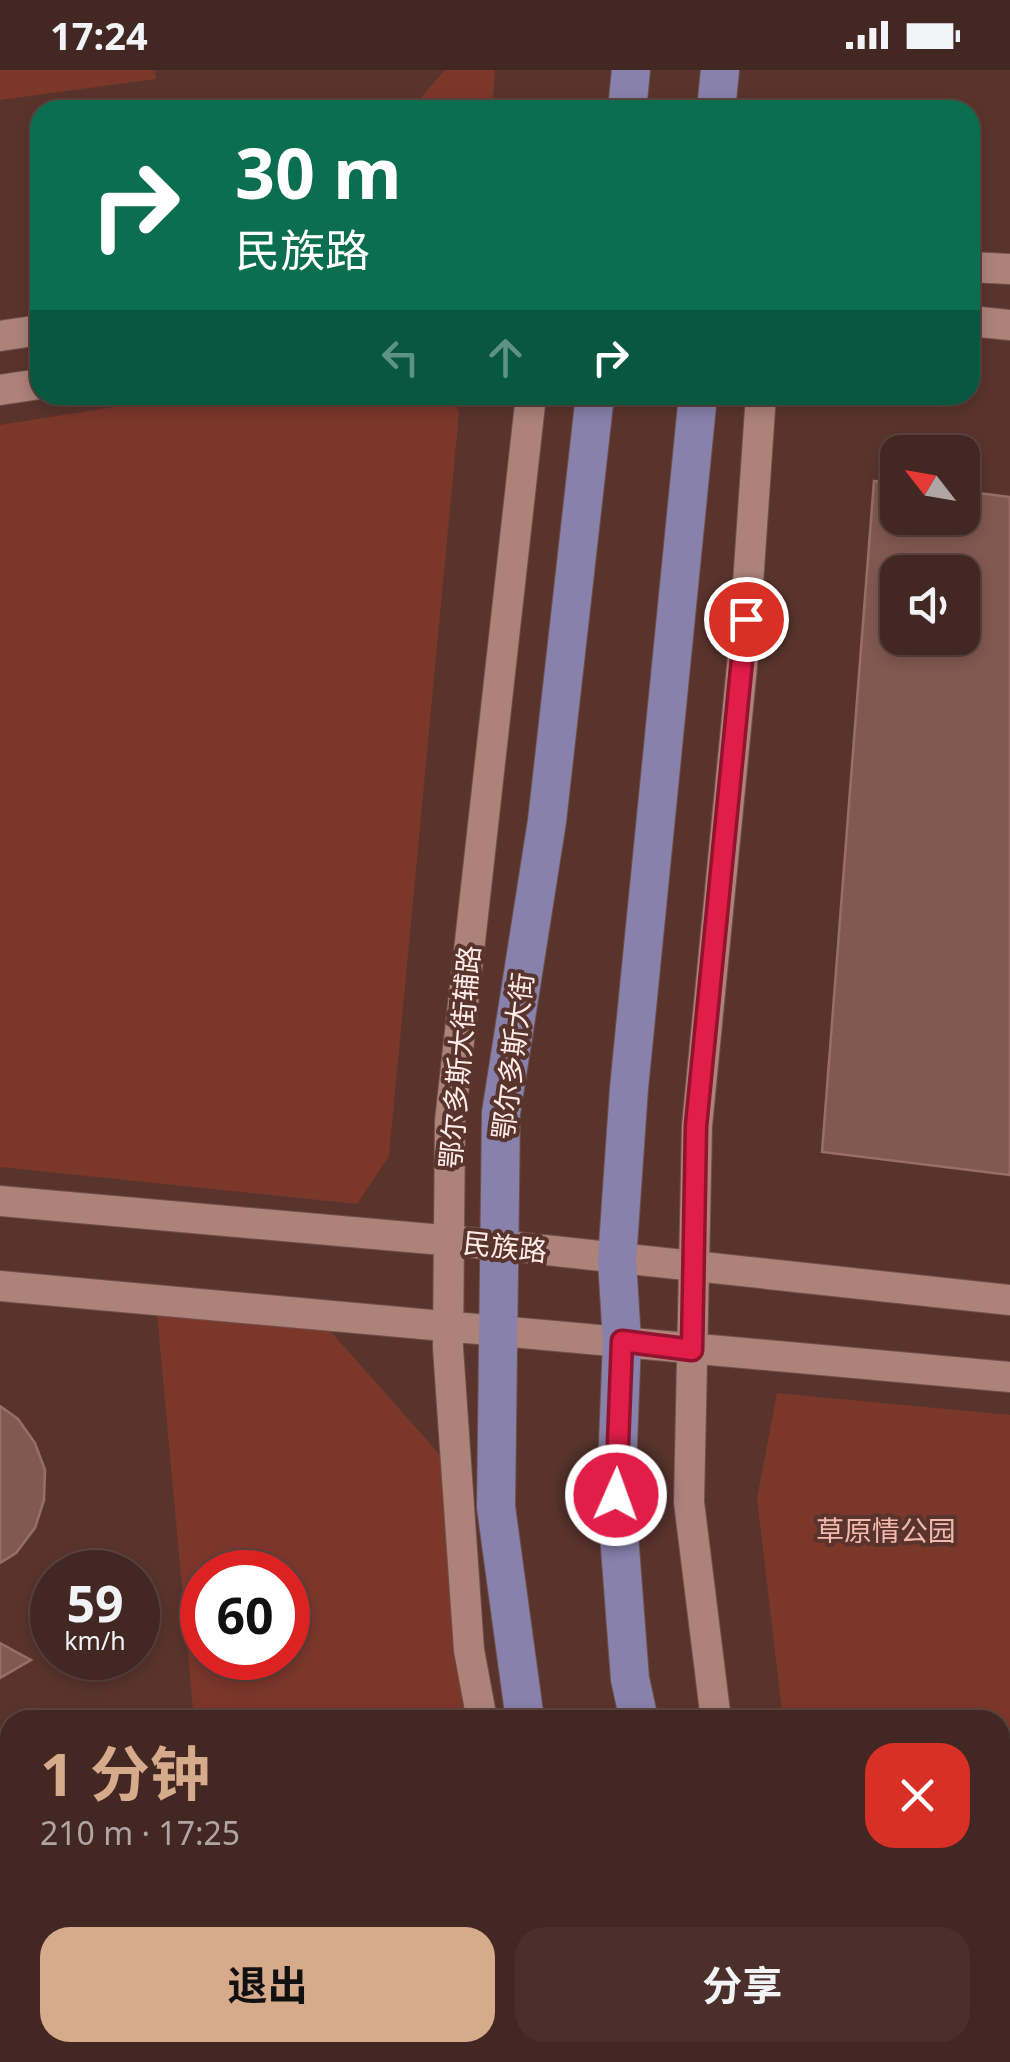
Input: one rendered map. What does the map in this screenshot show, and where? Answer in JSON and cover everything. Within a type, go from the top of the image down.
[{"type":"main road","points":[[628,100],[632,70]]},
{"type":"main road","points":[[717,100],[720,70]]},
{"type":"main road","name":"鄂尔多斯大街","points":[[524,1710],[496,1507],[502,1113],[547,821],[594,405]]},
{"type":"main road","points":[[637,1710],[630,1679],[616,1495],[622,1341],[617,1260],[629,1088],[697,405]]},
{"type":"street","points":[[980,268],[1010,270]]},
{"type":"street","points":[[980,322],[1010,325]]},
{"type":"street","points":[[0,336],[30,332]]},
{"type":"street","points":[[0,390],[30,386]]},
{"type":"street","name":"鄂尔多斯大街辅路","points":[[480,1710],[469,1650],[448,1326],[450,1122],[529,405]]},
{"type":"street","points":[[715,1710],[689,1502],[696,1126],[744,656],[760,405]]},
{"type":"street","name":"民族路","points":[[0,1201],[499,1245],[1010,1300]]},
{"type":"street","points":[[0,1286],[1010,1377]]},
{"type":"green space","points":[[0,70],[155,70],[156,79],[0,100]]},
{"type":"green space","points":[[445,70],[495,70],[493,100],[419,100]]},
{"type":"green space","points":[[126,405],[456,405],[459,413],[389,1156],[357,1204],[0,1167],[0,425]]},
{"type":"green space","points":[[157,1313],[324,1324],[441,1456],[463,1710],[193,1710],[190,1680],[310,1680],[310,1550],[180,1550],[180,1566]]},
{"type":"green space","name":"草原情公园","points":[[777,1393],[1010,1415],[1010,1710],[782,1710],[757,1498]]},
{"type":"building","points":[[874,481],[880,482],[880,535],[980,535],[980,493],[1010,497],[1010,1175],[822,1152]]},
{"type":"building","points":[[0,1406],[18,1419],[35,1443],[45,1470],[44,1500],[35,1528],[16,1553],[0,1563]]},
{"type":"building","points":[[0,1643],[30,1659],[30,1661],[0,1678]]},
{"type":"route","points":[[616,1495],[622,1341],[692,1350],[696,1126],[746,619]]}]
